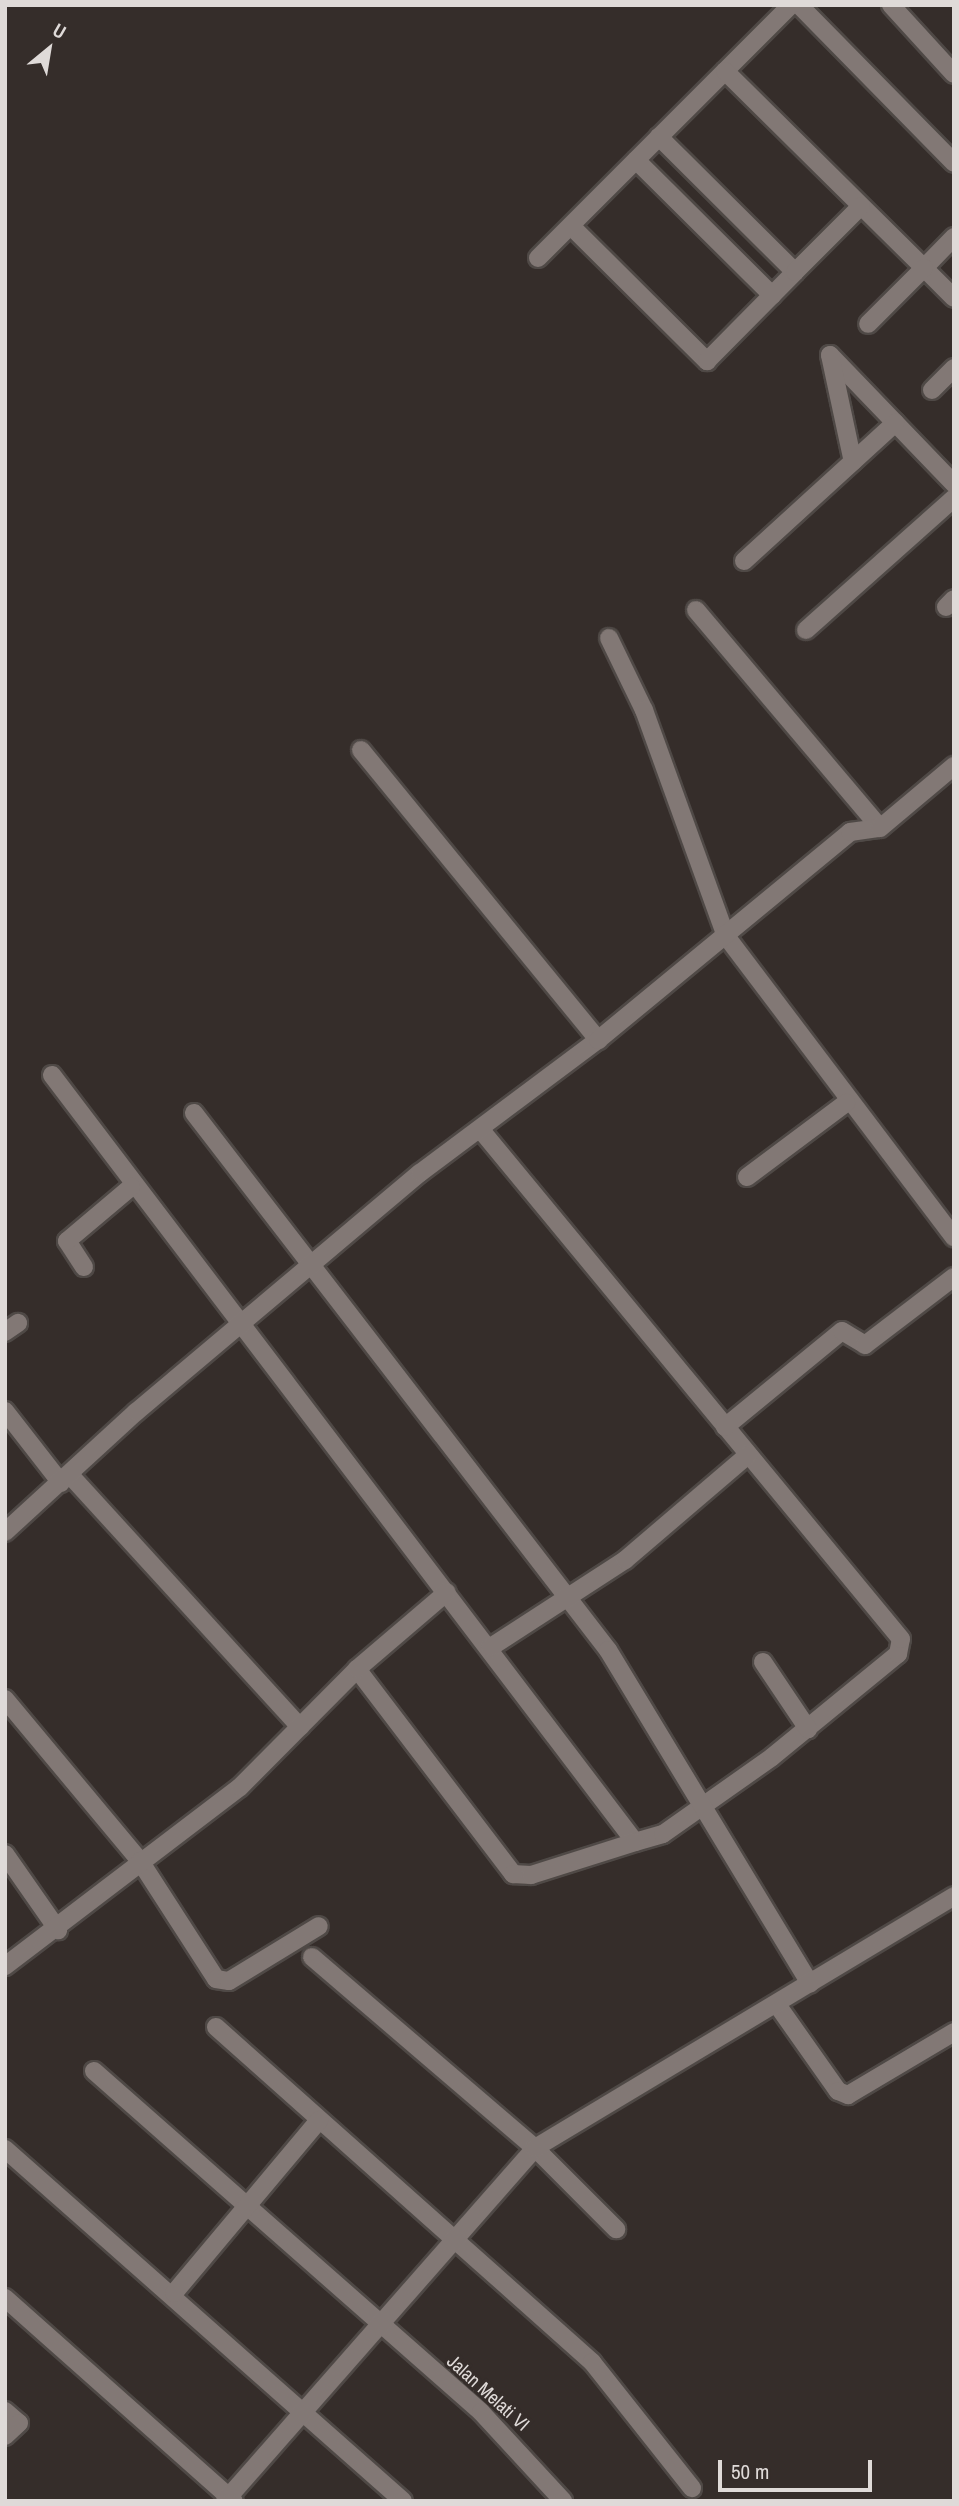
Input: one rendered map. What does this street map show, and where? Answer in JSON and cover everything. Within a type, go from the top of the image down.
[{"type":"street","points":[[538,258],[790,5]]},
{"type":"street","points":[[799,5],[954,163]]},
{"type":"street","points":[[891,5],[954,74]]},
{"type":"street","points":[[725,71],[954,298]]},
{"type":"street","points":[[659,137],[795,272]]},
{"type":"street","points":[[636,160],[772,295]]},
{"type":"street","points":[[571,226],[707,361],[862,206]]},
{"type":"street","points":[[868,324],[954,237]]},
{"type":"street","points":[[853,462],[830,355],[954,484]]},
{"type":"street","points":[[932,390],[954,368]]},
{"type":"street","points":[[744,561],[895,424]]},
{"type":"street","points":[[806,630],[954,498]]},
{"type":"street","points":[[696,610],[880,828]]},
{"type":"street","points":[[609,638],[644,710],[726,936],[846,1103],[954,1237]]},
{"type":"street","points":[[361,750],[598,1040]]},
{"type":"street","points":[[5,1532],[240,1322],[313,1262],[598,1040],[850,832],[880,828],[954,766]]},
{"type":"street","points":[[52,1075],[131,1187],[240,1322],[338,1458],[491,1647],[635,1842]]},
{"type":"street","points":[[747,1177],[846,1103]]},
{"type":"street","points":[[194,1113],[313,1262],[570,1599],[705,1805],[810,1984]]},
{"type":"street","points":[[357,1669],[513,1874],[531,1875],[663,1834],[808,1729],[898,1654],[901,1639],[481,1130]]},
{"type":"street","points":[[84,1267],[67,1241],[131,1187]]},
{"type":"street","points":[[725,1427],[842,1331],[865,1345],[954,1277]]},
{"type":"street","points":[[5,1411],[300,1727]]},
{"type":"street","points":[[491,1647],[570,1599],[625,1560],[748,1455]]},
{"type":"street","points":[[5,1966],[58,1930],[140,1861],[240,1787],[357,1669],[447,1592]]},
{"type":"street","points":[[763,1662],[808,1729]]},
{"type":"street","points":[[5,1699],[140,1861],[222,1982],[319,1926]]},
{"type":"street","points":[[5,1854],[58,1930]]},
{"type":"street","points":[[5,2298],[230,2499],[307,2411],[451,2237],[535,2148],[778,2006],[954,1896]]},
{"type":"street","points":[[312,1957],[535,2148],[615,2229]]},
{"type":"street","points":[[778,2006],[838,2091],[848,2095],[954,2032]]},
{"type":"street","points":[[216,2027],[592,2362],[692,2488]]},
{"type":"street","name":"Jalan Melati VI","points":[[94,2071],[512,2440],[563,2501]]},
{"type":"street","points":[[174,2293],[319,2120]]},
{"type":"street","points":[[5,2149],[174,2293],[403,2501]]},
{"type":"street","points":[[5,2411],[19,2423],[5,2436]]}]
